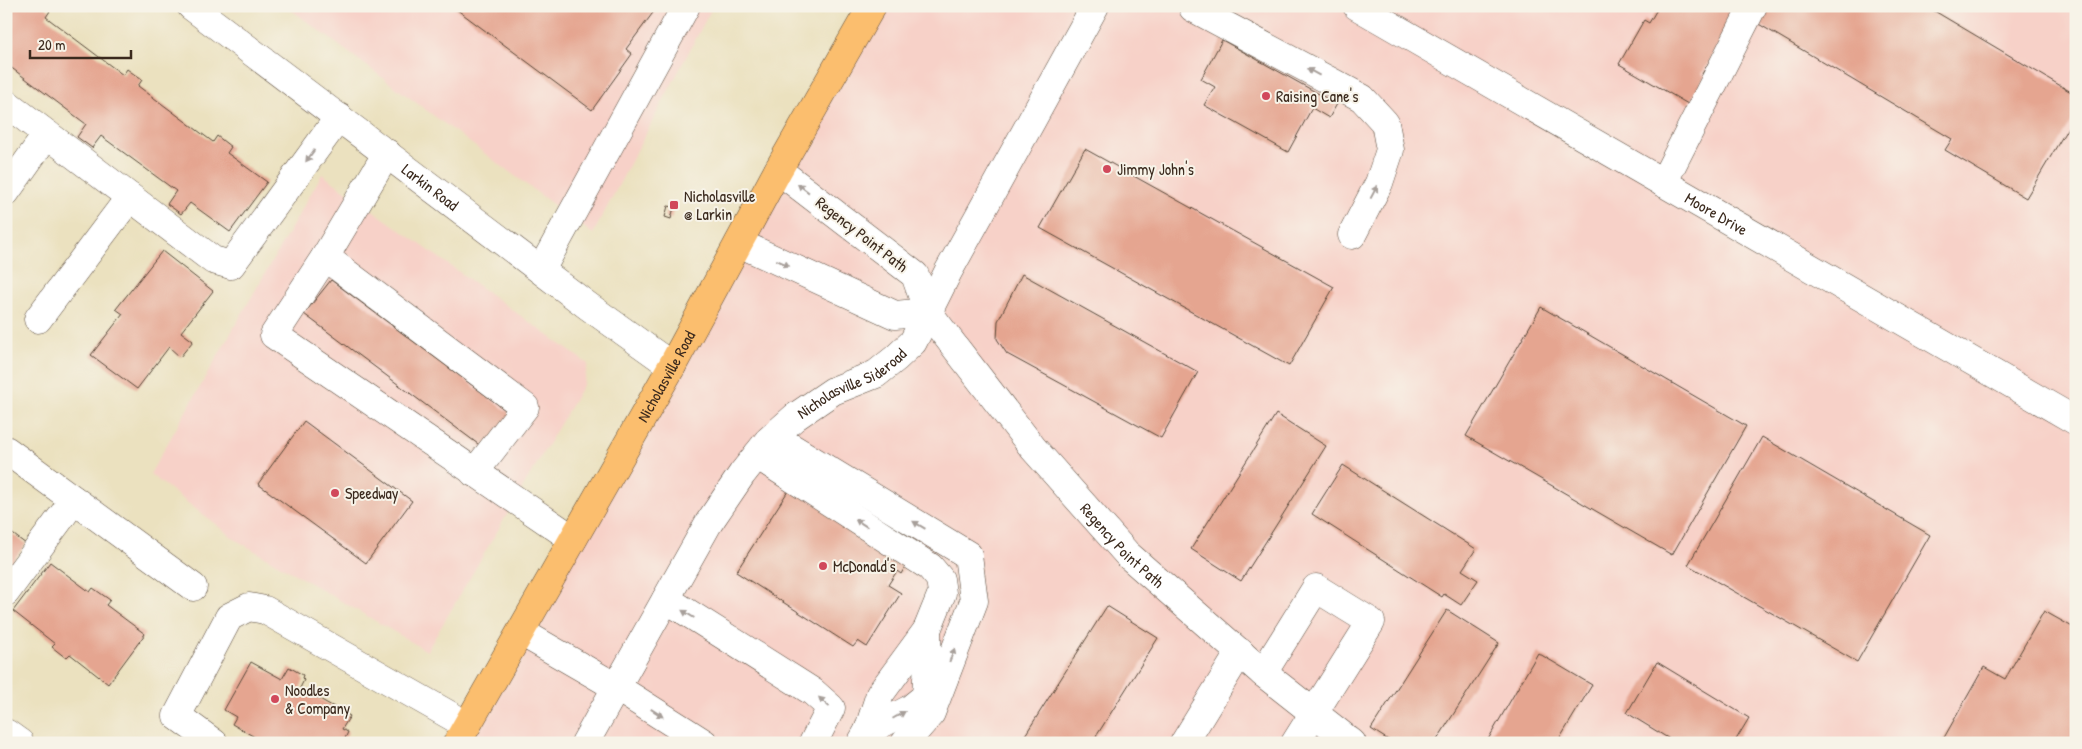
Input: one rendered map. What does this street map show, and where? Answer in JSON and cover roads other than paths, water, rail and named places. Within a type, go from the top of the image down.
[{"type":"main road","name":"Nicholasville Road","points":[[462,734],[672,366],[778,170],[872,6]]},
{"type":"street","points":[[541,270],[686,6]]},
{"type":"street","name":"Nicholasville Sideroad","points":[[585,743],[708,524],[765,446],[795,416],[833,391],[876,374],[913,342],[948,272],[1095,6]]},
{"type":"street","name":"Moore Drive","points":[[1357,6],[2076,421]]},
{"type":"street","points":[[1663,182],[1753,6]]},
{"type":"street","name":"Larkin Road","points":[[193,7],[541,270],[672,366]]},
{"type":"street","points":[[1192,8],[1362,98],[1386,123],[1390,150],[1379,183],[1352,235]]},
{"type":"street","points":[[6,103],[213,260],[231,265],[339,117]]},
{"type":"street","points":[[6,192],[47,134]]},
{"type":"street","points":[[387,153],[325,257],[274,335],[572,539]]},
{"type":"street","name":"Regency Point Path","points":[[778,170],[915,276],[928,312],[1033,448],[1127,554],[1263,673],[1352,743]]},
{"type":"street","points":[[38,319],[130,197]]},
{"type":"street","points":[[739,242],[895,314],[928,312]]},
{"type":"street","points":[[325,257],[525,407],[474,473]]},
{"type":"street","points":[[765,446],[930,567],[940,579],[942,594],[927,630],[880,694],[864,737]]},
{"type":"street","points":[[765,446],[968,555],[974,601],[931,713],[905,743]]},
{"type":"street","points":[[6,450],[193,587]]},
{"type":"street","points":[[6,592],[74,500]]},
{"type":"street","points":[[1263,673],[1316,588],[1371,622],[1295,743]]},
{"type":"street","points":[[666,599],[813,692],[831,708],[813,743]]},
{"type":"street","points":[[214,743],[177,716],[229,617],[249,607],[265,610],[462,734]]},
{"type":"street","points":[[864,737],[910,709],[926,696],[927,630]]},
{"type":"street","points":[[521,632],[616,687],[704,743]]},
{"type":"street","points":[[1184,743],[1240,652]]},
{"type":"street","points":[[6,733],[20,743]]},
{"type":"place","name":"Raising Cane's","points":[[1266,96]]},
{"type":"place","name":"Jimmy John's","points":[[1107,169]]},
{"type":"place","name":"Nicholasville @ Larkin","points":[[674,205]]},
{"type":"place","name":"Speedway","points":[[335,493]]},
{"type":"place","name":"McDonald's","points":[[823,566]]},
{"type":"place","name":"Noodles & Company","points":[[275,699]]}]
